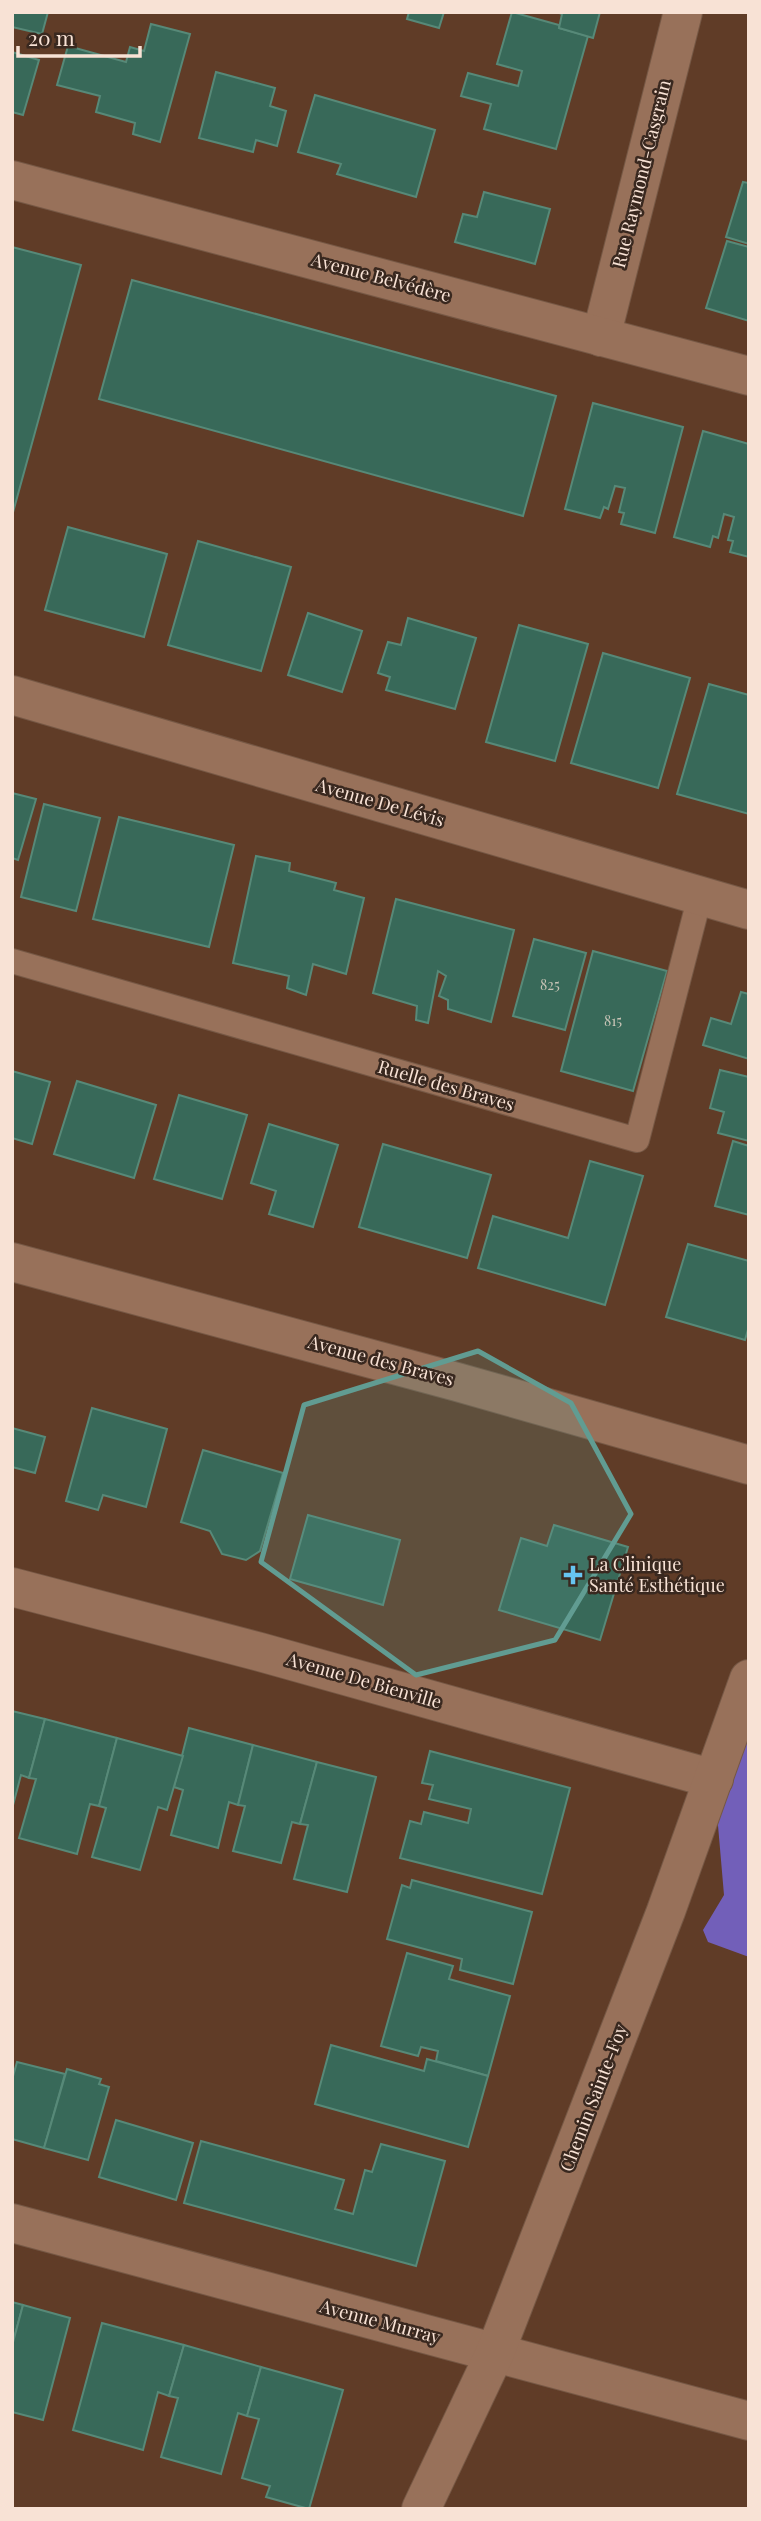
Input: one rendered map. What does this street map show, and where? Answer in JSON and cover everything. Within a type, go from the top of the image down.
[{"type":"street","name":"Rue Raymond-Casgrain","points":[[601,337],[684,12]]},
{"type":"street","name":"Avenue Belvédère","points":[[12,180],[749,376]]},
{"type":"street","name":"Avenue De Lévis","points":[[12,695],[749,910]]},
{"type":"street","name":"Avenue des Braves","points":[[12,1262],[457,1382],[749,1465]]},
{"type":"street","name":"Avenue De Bienville","points":[[12,1587],[260,1652],[714,1779]]},
{"type":"street","name":"Chemin Sainte-Foy","points":[[421,2509],[495,2353],[666,1911],[749,1679]]},
{"type":"street","name":"Avenue Murray","points":[[12,2223],[749,2421]]},
{"type":"lane","name":"Ruelle des Braves","points":[[12,961],[637,1140],[700,896]]},
{"type":"highlighted area","points":[[478,1351],[571,1403],[631,1514],[555,1640],[416,1675],[261,1562],[304,1405]]},
{"type":"shaded area","points":[[749,1679],[749,1957],[708,1942],[703,1930],[724,1895],[714,1779]]},
{"type":"building","points":[[12,12],[48,12],[42,34],[12,27]]},
{"type":"building","points":[[409,12],[444,12],[439,28],[407,19]]},
{"type":"building","points":[[512,12],[588,36],[556,149],[484,129],[491,104],[461,96],[468,73],[518,86],[522,71],[497,64]]},
{"type":"building","points":[[557,12],[600,12],[593,38],[559,28],[562,14]]},
{"type":"building","points":[[151,24],[190,34],[160,142],[133,134],[135,123],[96,112],[100,96],[57,85],[68,46],[126,62],[130,47],[144,51]]},
{"type":"building","points":[[12,52],[39,60],[23,115],[12,112]]},
{"type":"building","points":[[216,72],[275,88],[270,106],[286,111],[277,146],[256,140],[253,152],[199,138]]},
{"type":"building","points":[[315,95],[435,130],[416,197],[337,174],[341,164],[298,152]]},
{"type":"building","points":[[743,182],[749,183],[749,244],[726,237]]},
{"type":"building","points":[[484,192],[550,209],[535,264],[455,242],[463,214],[477,217]]},
{"type":"building","points":[[727,241],[749,247],[749,321],[706,308]]},
{"type":"building","points":[[12,247],[81,265],[12,516]]},
{"type":"building","points":[[132,280],[556,396],[523,516],[99,399]]},
{"type":"building","points":[[593,403],[683,427],[655,533],[621,524],[624,513],[619,512],[625,488],[615,486],[608,509],[604,507],[600,518],[565,509]]},
{"type":"building","points":[[703,431],[749,444],[749,557],[730,552],[733,541],[728,540],[734,517],[724,514],[718,538],[713,536],[710,547],[674,537]]},
{"type":"building","points":[[68,527],[167,554],[144,637],[45,610]]},
{"type":"building","points":[[198,541],[291,567],[261,671],[168,645]]},
{"type":"building","points":[[308,613],[362,631],[342,692],[288,675]]},
{"type":"building","points":[[408,618],[476,638],[455,709],[386,690],[390,677],[378,673],[388,642],[401,645]]},
{"type":"building","points":[[519,625],[588,644],[555,761],[486,742]]},
{"type":"building","points":[[603,653],[690,678],[658,788],[571,763]]},
{"type":"building","points":[[709,684],[749,695],[749,814],[677,794]]},
{"type":"building","points":[[12,793],[36,799],[18,860],[12,858]]},
{"type":"building","points":[[44,804],[100,818],[76,911],[21,897]]},
{"type":"building","points":[[119,817],[234,845],[209,947],[93,919]]},
{"type":"building","points":[[256,856],[290,863],[289,871],[336,883],[334,890],[364,898],[346,974],[313,964],[306,995],[287,988],[289,976],[233,963]]},
{"type":"building","points":[[396,899],[514,930],[491,1022],[448,1009],[448,1000],[439,996],[446,976],[438,971],[428,1023],[416,1020],[417,1006],[373,993]]},
{"type":"building","points":[[534,939],[586,953],[565,1030],[513,1016]]},
{"type":"building","points":[[593,951],[667,971],[633,1091],[561,1071]]},
{"type":"building","points":[[741,992],[749,994],[749,1059],[703,1045],[711,1018],[731,1024]]},
{"type":"building","points":[[720,1070],[749,1077],[749,1141],[718,1133],[724,1112],[710,1108]]},
{"type":"building","points":[[12,1071],[50,1082],[32,1144],[12,1138]]},
{"type":"building","points":[[77,1081],[156,1105],[134,1178],[54,1154]]},
{"type":"building","points":[[179,1095],[247,1115],[222,1199],[154,1179]]},
{"type":"building","points":[[269,1124],[338,1145],[313,1227],[269,1214],[276,1191],[251,1183]]},
{"type":"building","points":[[733,1141],[749,1146],[749,1215],[715,1206]]},
{"type":"building","points":[[383,1144],[491,1175],[467,1258],[359,1227]]},
{"type":"building","points":[[590,1161],[643,1176],[605,1305],[478,1268],[493,1216],[568,1238]]},
{"type":"building","points":[[688,1244],[749,1261],[749,1326],[745,1340],[666,1317]]},
{"type":"building","points":[[92,1408],[167,1429],[146,1507],[103,1495],[98,1510],[66,1501]]},
{"type":"building","points":[[12,1428],[45,1437],[35,1473],[12,1467]]},
{"type":"building","points":[[203,1450],[283,1473],[260,1551],[246,1560],[222,1554],[210,1531],[181,1522]]},
{"type":"building","points":[[308,1515],[400,1540],[383,1605],[290,1579]]},
{"type":"building","points":[[554,1525],[628,1547],[600,1640],[499,1610],[521,1538],[547,1546]]},
{"type":"building","points":[[12,1711],[45,1719],[29,1778],[21,1775],[12,1809]]},
{"type":"building","points":[[45,1719],[117,1738],[99,1806],[90,1804],[77,1854],[19,1838],[36,1779],[29,1778]]},
{"type":"building","points":[[189,1728],[253,1745],[238,1805],[229,1802],[218,1848],[171,1835],[183,1790],[174,1787]]},
{"type":"building","points":[[117,1738],[183,1756],[167,1810],[158,1807],[140,1870],[92,1857],[106,1808],[99,1806]]},
{"type":"building","points":[[253,1745],[317,1762],[300,1824],[292,1822],[281,1863],[233,1851],[245,1806],[238,1805]]},
{"type":"building","points":[[430,1751],[570,1788],[542,1894],[400,1858],[410,1821],[421,1824],[424,1812],[468,1823],[471,1809],[429,1799],[433,1785],[422,1783]]},
{"type":"building","points":[[317,1762],[376,1777],[347,1892],[294,1879],[308,1825],[300,1824]]},
{"type":"building","points":[[412,1880],[532,1912],[513,1984],[460,1970],[462,1959],[387,1939],[402,1885],[410,1888]]},
{"type":"building","points":[[407,1953],[453,1966],[449,1979],[510,1996],[488,2076],[436,2061],[438,2051],[421,2047],[418,2056],[381,2046]]},
{"type":"building","points":[[331,2045],[424,2071],[427,2059],[488,2076],[468,2147],[315,2104]]},
{"type":"building","points":[[17,2062],[65,2074],[44,2148],[12,2139],[12,2080]]},
{"type":"building","points":[[67,2069],[101,2079],[99,2084],[109,2087],[88,2160],[44,2148]]},
{"type":"building","points":[[116,2120],[193,2143],[176,2200],[99,2177]]},
{"type":"building","points":[[201,2141],[344,2180],[335,2209],[353,2214],[365,2170],[372,2172],[381,2144],[445,2161],[416,2266],[184,2203]]},
{"type":"building","points":[[12,2302],[23,2305],[12,2346]]},
{"type":"building","points":[[23,2305],[70,2318],[43,2420],[12,2412],[12,2346]]},
{"type":"building","points":[[102,2323],[184,2345],[169,2396],[158,2392],[143,2450],[73,2430]]},
{"type":"building","points":[[184,2345],[261,2367],[247,2416],[238,2413],[221,2474],[161,2457],[178,2398],[169,2396]]},
{"type":"building","points":[[261,2367],[343,2390],[309,2509],[266,2497],[270,2486],[242,2478],[259,2419],[247,2416]]},
{"type":"place","name":"La Clinique Santé Esthétique","points":[[573,1575]]}]
